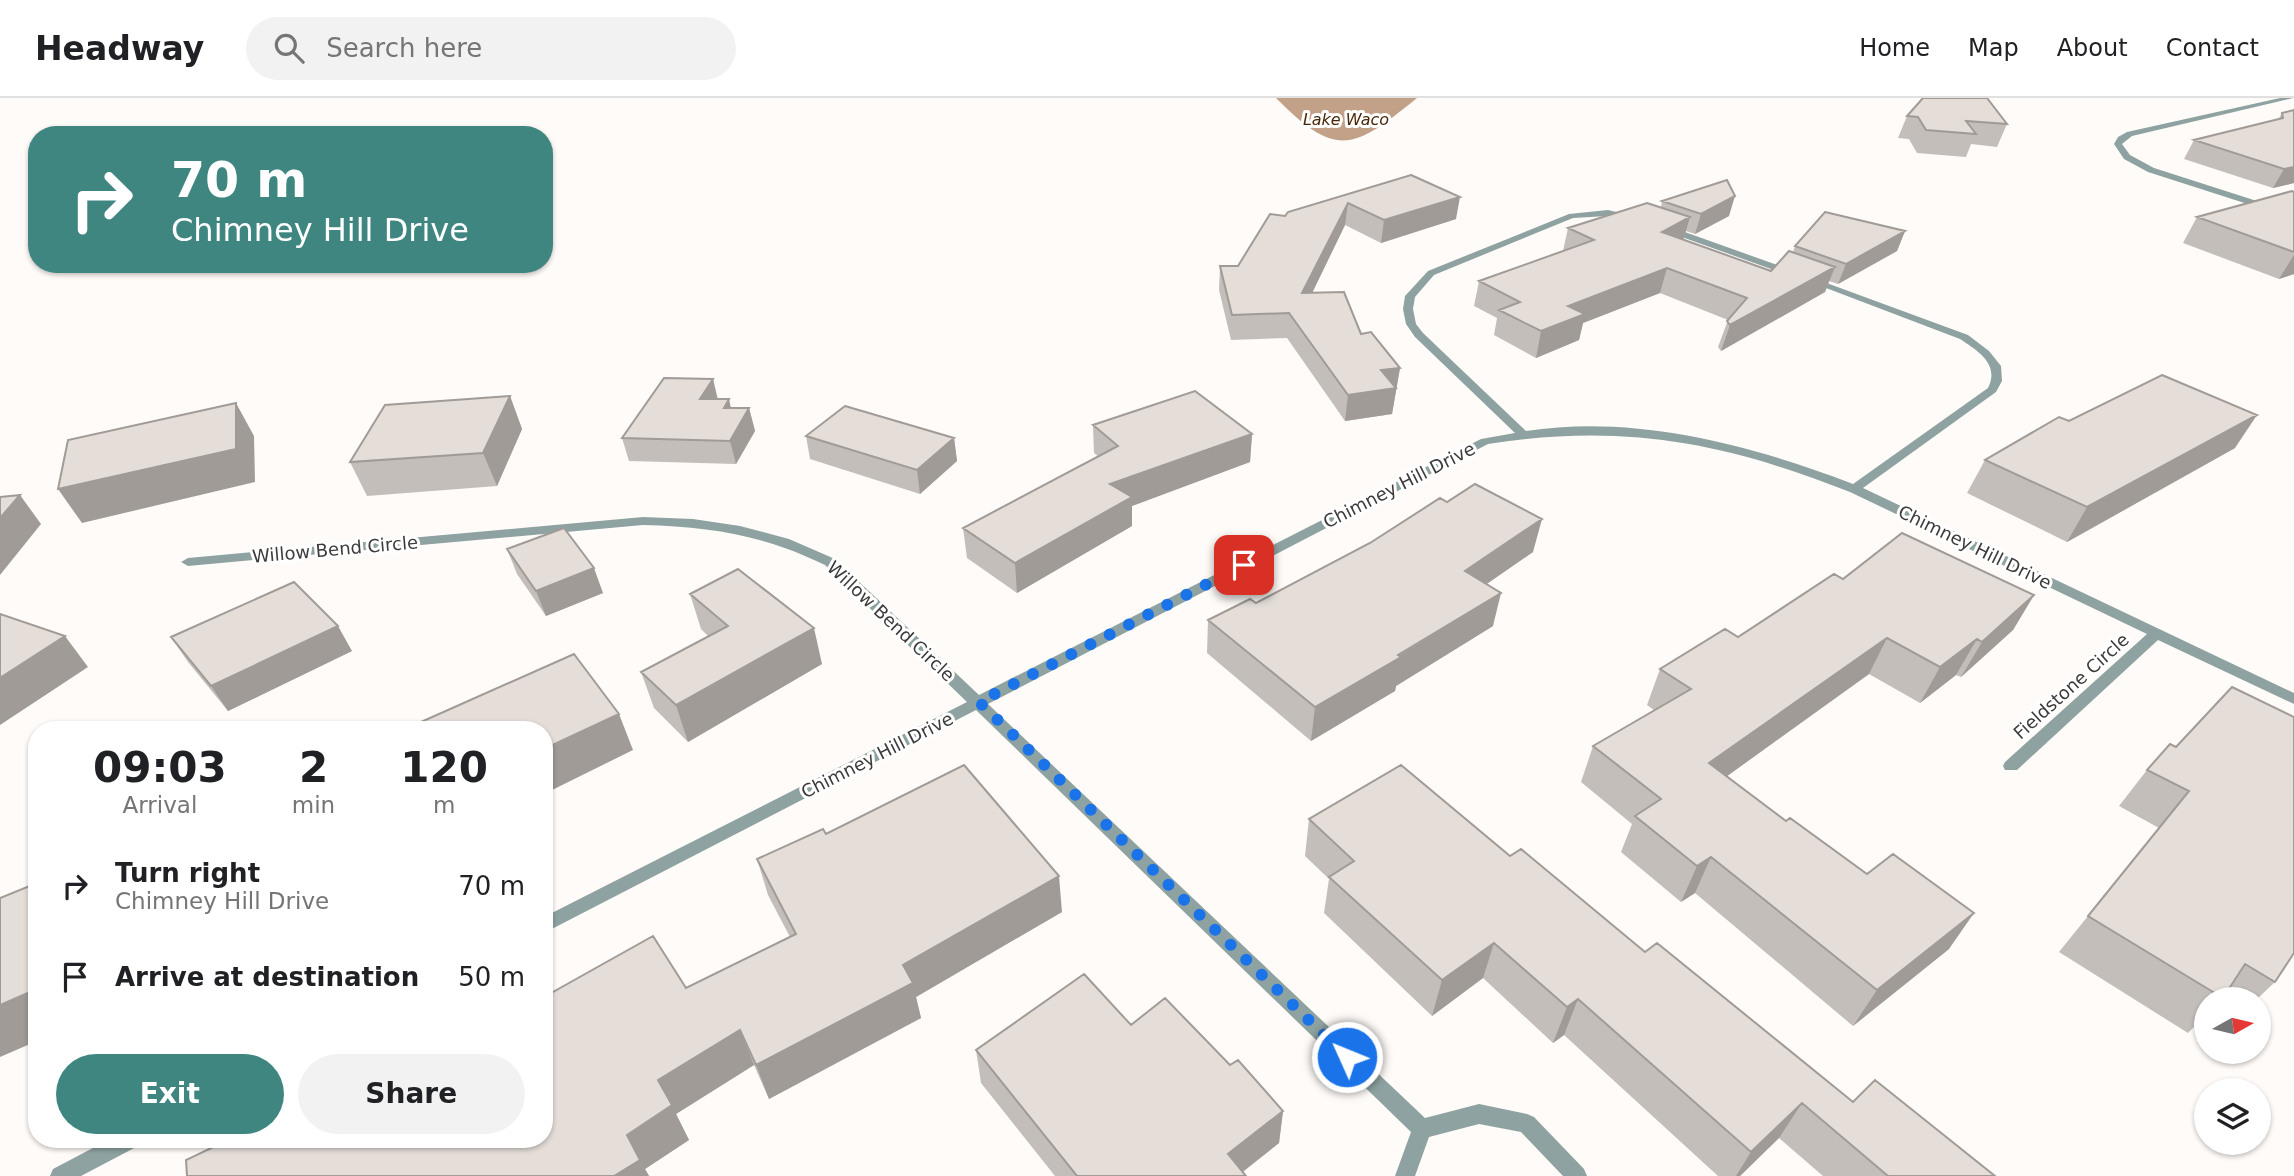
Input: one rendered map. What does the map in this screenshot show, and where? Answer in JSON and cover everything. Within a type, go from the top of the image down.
[{"type":"street","points":[[2289,98],[2130,134],[2118,144],[2120,151],[2130,159],[2151,170],[2294,216]]},
{"type":"street","points":[[1522,433],[1419,335],[1411,324],[1408,309],[1410,296],[1420,282],[1445,266],[1572,216],[1608,214],[1643,220]]},
{"type":"street","points":[[1656,225],[1940,326],[1974,344],[1993,362],[1998,380],[1992,390],[1854,489]]},
{"type":"street","name":"Chimney Hill Drive","points":[[553,921],[1485,440],[1522,433],[1573,429],[1623,431],[1676,437],[1738,449],[1783,462],[1854,489],[2294,699]]},
{"type":"street","name":"Willow Bend Circle","points":[[188,562],[643,521],[684,522],[747,530],[795,544],[830,562],[1422,1129]]},
{"type":"street","name":"Fieldstone Circle","points":[[2011,766],[2156,634]]},
{"type":"street","points":[[1405,1176],[1422,1129],[1479,1114],[1527,1124],[1577,1176]]},
{"type":"street","points":[[60,1176],[114,1148]]},
{"type":"water","name":"Lake Waco","points":[[1276,98],[1417,98],[1377,128],[1361,137],[1346,140],[1331,139],[1315,131]]},
{"type":"building","points":[[1923,98],[1987,98],[2007,124],[1966,121],[1976,134],[1926,130],[1918,117],[1907,116]]},
{"type":"building","points":[[2294,110],[2294,167],[2284,169],[2194,140],[2283,118],[2282,113]]},
{"type":"building","points":[[1411,175],[1460,197],[1384,220],[1348,203],[1302,293],[1344,292],[1361,334],[1371,332],[1400,368],[1381,370],[1396,388],[1348,395],[1289,313],[1232,315],[1220,266],[1238,266],[1270,214],[1285,216],[1288,212]]},
{"type":"building","points":[[1727,180],[1735,196],[1701,214],[1662,201]]},
{"type":"building","points":[[2292,191],[2294,252],[2197,217]]},
{"type":"building","points":[[1647,203],[1690,217],[1662,232],[1771,271],[1789,251],[1835,267],[1730,325],[1727,321],[1747,298],[1667,268],[1568,306],[1585,314],[1541,331],[1499,310],[1520,302],[1479,281],[1594,240],[1568,228]]},
{"type":"building","points":[[1825,212],[1905,231],[1846,264],[1795,246]]},
{"type":"building","points":[[2162,375],[2257,415],[2087,507],[1985,460],[2059,417],[2069,421]]},
{"type":"building","points":[[664,378],[713,379],[700,399],[729,399],[724,408],[749,408],[730,441],[622,438]]},
{"type":"building","points":[[1195,391],[1252,434],[1110,484],[1132,497],[1015,563],[963,528],[1118,446],[1093,425]]},
{"type":"building","points":[[510,396],[483,453],[350,462],[385,405]]},
{"type":"building","points":[[236,403],[236,449],[58,489],[68,440]]},
{"type":"building","points":[[845,406],[954,438],[917,470],[806,436]]},
{"type":"building","points":[[1475,484],[1542,519],[1465,571],[1501,593],[1398,655],[1401,657],[1315,707],[1208,620],[1250,599],[1256,603],[1370,543],[1440,498],[1447,502]]},
{"type":"building","points":[[20,495],[0,518],[0,497]]},
{"type":"building","points":[[564,528],[594,568],[536,591],[507,549]]},
{"type":"building","points":[[1902,533],[2034,595],[1982,642],[1977,639],[1940,667],[1887,638],[1709,763],[1786,821],[1790,818],[1867,874],[1893,854],[1974,913],[1877,990],[1711,857],[1697,866],[1635,816],[1661,799],[1593,746],[1691,689],[1660,669],[1725,629],[1738,637],[1834,574],[1843,579]]},
{"type":"building","points":[[738,569],[814,628],[676,705],[641,672],[728,626],[690,594]]},
{"type":"building","points":[[294,582],[338,626],[211,686],[171,637]]},
{"type":"building","points":[[0,614],[65,636],[0,678]]},
{"type":"building","points":[[574,654],[619,714],[553,745],[553,721],[423,721]]},
{"type":"building","points":[[2232,687],[2294,717],[2294,953],[2275,982],[2245,964],[2230,987],[2205,987],[2088,916],[2189,791],[2147,770],[2170,744],[2176,747]]},
{"type":"building","points":[[964,765],[1059,876],[903,965],[913,983],[756,1065],[740,1030],[658,1080],[672,1105],[627,1135],[640,1160],[614,1176],[187,1176],[186,1160],[211,1148],[553,1148],[553,992],[653,936],[686,988],[796,934],[757,859],[823,829],[826,834]]},
{"type":"building","points":[[1401,765],[1510,856],[1521,849],[1645,952],[1657,943],[1853,1102],[1875,1080],[1995,1176],[1888,1176],[1802,1103],[1751,1152],[1578,999],[1567,1007],[1494,943],[1442,980],[1329,877],[1354,861],[1309,819]]},
{"type":"building","points":[[28,887],[28,993],[0,1005],[0,898]]},
{"type":"building","points":[[1084,974],[1131,1025],[1165,998],[1230,1065],[1238,1060],[1283,1111],[1228,1154],[1246,1176],[1077,1176],[976,1050]]},
{"type":"route","points":[[1244,565],[979,702],[1347,1057]]}]
